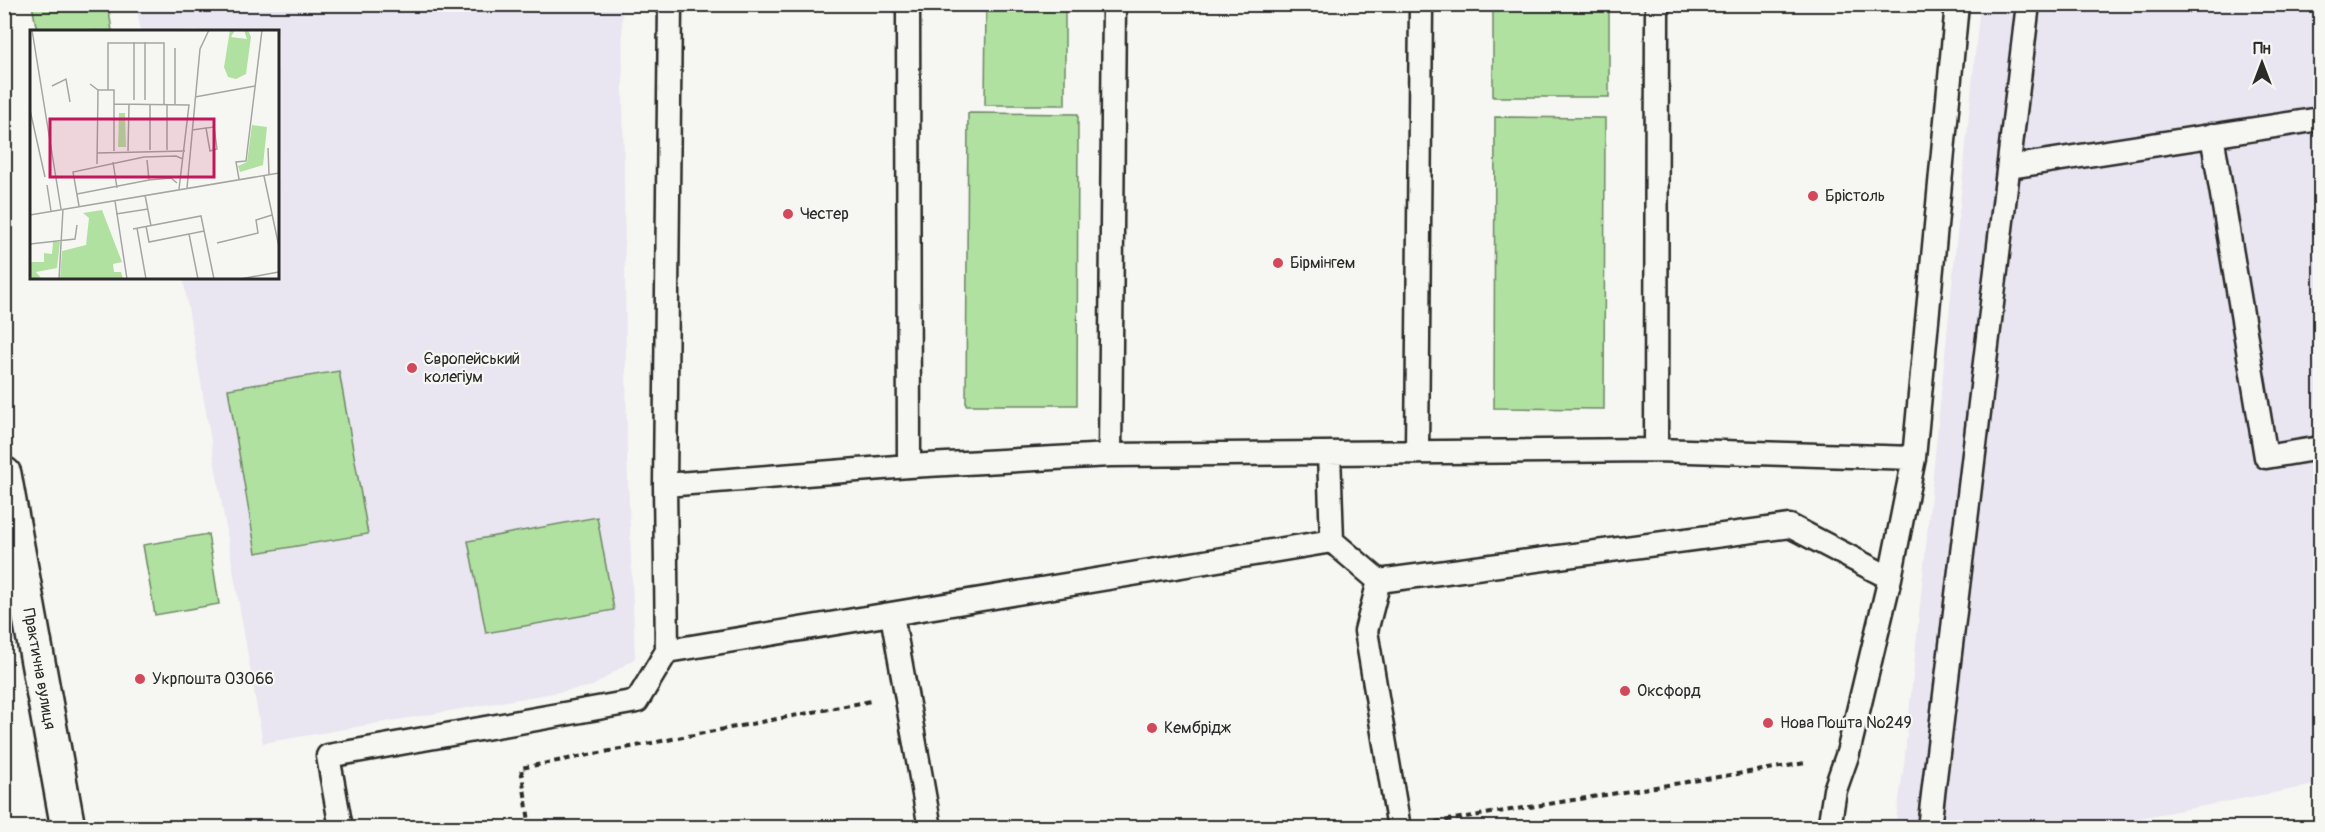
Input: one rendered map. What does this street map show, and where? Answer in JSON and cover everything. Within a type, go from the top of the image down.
[{"type":"street","name":"Практична вулиця","points":[[4,474],[68,828]]},
{"type":"lane","points":[[341,828],[328,756],[637,701],[667,651],[665,486],[670,4]]},
{"type":"lane","points":[[908,4],[909,466]]},
{"type":"lane","points":[[1110,455],[1114,4]]},
{"type":"lane","points":[[1417,452],[1421,4]]},
{"type":"lane","points":[[1656,450],[1657,4]]},
{"type":"lane","points":[[1829,828],[1835,790],[1848,753],[1890,578],[1914,458],[1957,4]]},
{"type":"lane","points":[[1929,828],[2028,4]]},
{"type":"lane","points":[[2010,167],[2320,119]]},
{"type":"lane","points":[[2212,135],[2266,457],[2320,448]]},
{"type":"lane","points":[[665,486],[909,466],[1110,455],[1656,450],[1914,458]]},
{"type":"lane","points":[[1329,453],[1332,541],[1379,581],[1790,526],[1890,578]]},
{"type":"lane","points":[[667,651],[1332,541]]},
{"type":"lane","points":[[1379,581],[1366,631],[1399,828]]},
{"type":"lane","points":[[892,615],[908,694],[930,828]]},
{"type":"path","points":[[530,828],[521,768],[908,694]]},
{"type":"path","points":[[1425,824],[1814,762]]},
{"type":"shaded area","name":"Європейський колегіум","points":[[136,5],[622,5],[627,458],[635,658],[593,686],[263,743],[183,279],[279,279],[279,30],[141,30]]},
{"type":"shaded area","points":[[1980,5],[2320,5],[2320,784],[2091,827],[1895,828],[1904,765]]},
{"type":"green space","points":[[32,5],[108,5],[112,30],[37,30]]},
{"type":"green space","points":[[986,5],[1065,5],[1065,105],[985,105]]},
{"type":"green space","points":[[1493,5],[1609,5],[1609,97],[1493,97]]},
{"type":"green space","points":[[968,113],[1078,114],[1077,405],[966,405]]},
{"type":"green space","points":[[1495,117],[1605,118],[1604,409],[1494,408]]},
{"type":"green space","points":[[339,371],[368,534],[256,553],[228,389]]},
{"type":"green space","points":[[597,517],[614,610],[486,633],[468,541]]},
{"type":"green space","points":[[208,534],[219,604],[155,615],[143,545]]},
{"type":"place","name":"Брістоль","points":[[1813,196]]},
{"type":"place","name":"Честер","points":[[788,214]]},
{"type":"place","name":"Бірмінгем","points":[[1278,263]]},
{"type":"place","name":"Європейський колегіум","points":[[412,368]]},
{"type":"place","name":"Укрпошта 03066","points":[[140,679]]},
{"type":"place","name":"Оксфорд","points":[[1625,691]]},
{"type":"place","name":"Нова Пошта №249","points":[[1768,723]]},
{"type":"place","name":"Кембрідж","points":[[1152,728]]}]
